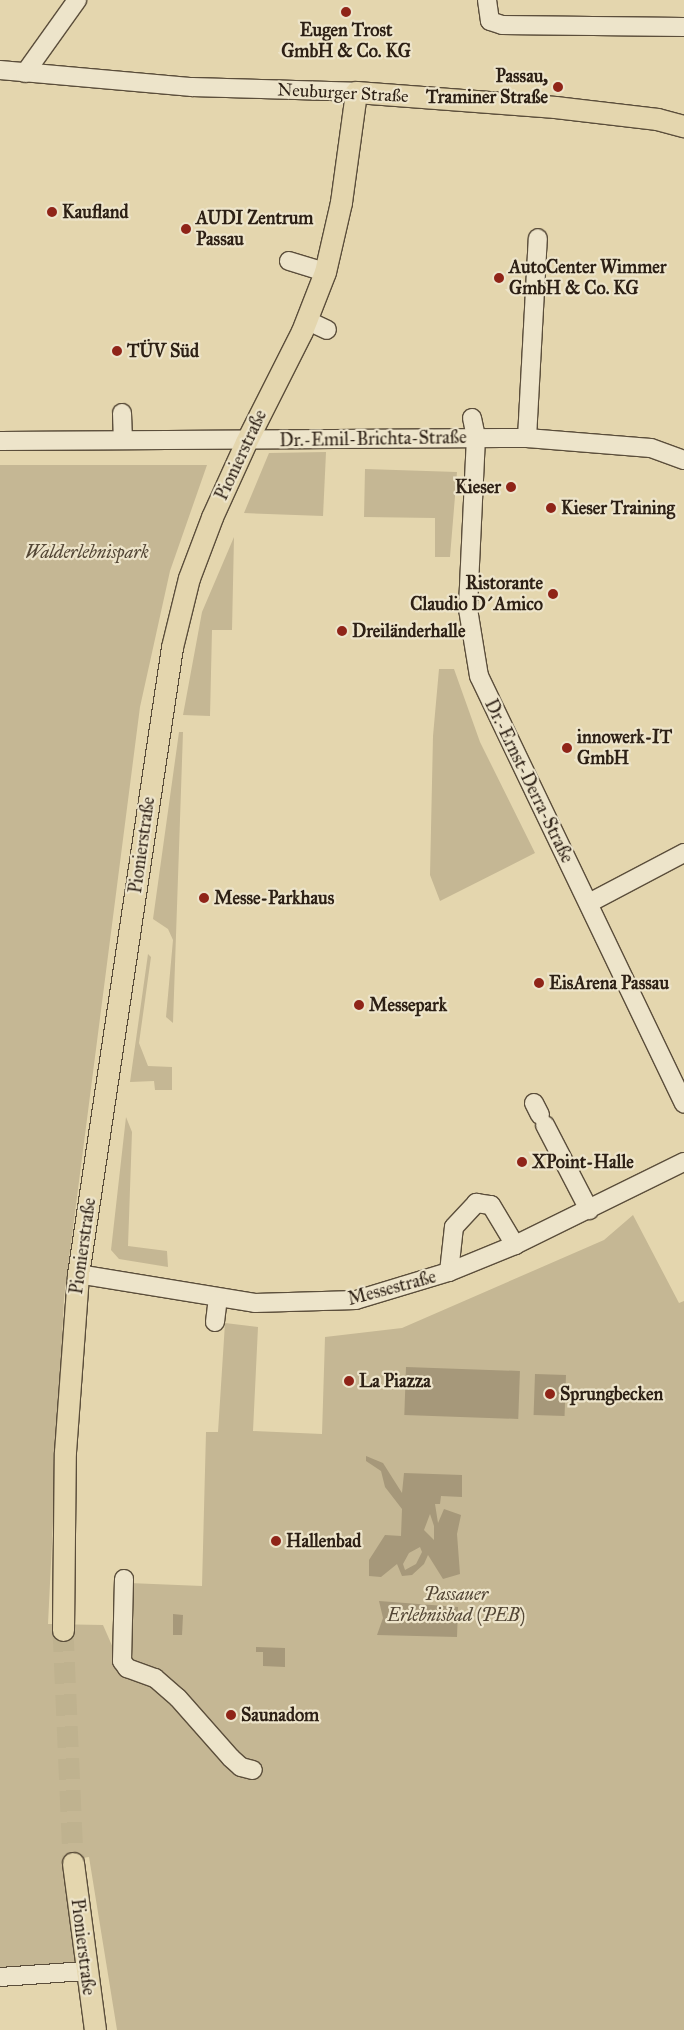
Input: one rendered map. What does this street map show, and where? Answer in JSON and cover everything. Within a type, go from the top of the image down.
[{"type":"main road","name":"Neuburger Straße","points":[[356,92],[555,107],[657,119],[684,126]]},
{"type":"main road","name":"Pionierstraße","points":[[63,1630],[65,1452],[78,1274],[172,646],[189,578],[246,442],[306,320],[325,272],[341,202],[356,92]]},
{"type":"main road","name":"Pionierstraße","points":[[73,1863],[85,1971],[95,2030]]},
{"type":"street","points":[[25,73],[77,0]]},
{"type":"street","points":[[487,0],[490,21],[502,25],[684,28]]},
{"type":"street","name":"Neuburger Straße","points":[[0,70],[192,87],[356,92]]},
{"type":"street","points":[[527,438],[538,238]]},
{"type":"street","points":[[289,261],[325,272]]},
{"type":"street","points":[[306,320],[327,330]]},
{"type":"street","points":[[122,413],[123,438]]},
{"type":"street","name":"Dr.-Ernst-Derra-Straße","points":[[472,418],[476,436],[467,576],[472,645],[479,676],[501,726],[589,903],[684,1103]]},
{"type":"street","name":"Dr.-Emil-Brichta-Straße","points":[[0,441],[123,438],[246,442],[476,436],[651,448],[684,460]]},
{"type":"street","points":[[589,903],[684,853]]},
{"type":"street","points":[[539,1114],[589,1210]]},
{"type":"street","name":"Messestraße","points":[[78,1274],[218,1299],[292,1304],[356,1300],[449,1272],[515,1245],[684,1162]]},
{"type":"street","points":[[449,1272],[454,1227],[476,1203],[490,1205],[502,1219],[515,1245]]},
{"type":"street","points":[[215,1322],[218,1299]]},
{"type":"street","points":[[124,1579],[122,1661],[127,1668],[154,1678],[178,1698],[231,1758],[241,1767],[253,1770]]},
{"type":"street","points":[[0,1977],[85,1971]]},
{"type":"green space","points":[[326,452],[323,516],[244,513],[269,453]]},
{"type":"green space","points":[[0,465],[207,465],[170,571],[140,707],[64,1298],[48,1624],[103,1625],[117,1657],[129,1583],[202,1586],[206,1432],[218,1432],[225,1323],[258,1327],[253,1431],[322,1434],[325,1337],[402,1328],[604,1240],[633,1215],[679,1303],[684,1301],[684,2030],[117,2030],[89,1857],[62,1861],[83,1972],[0,1977]]},
{"type":"green space","points":[[365,469],[457,472],[450,557],[435,557],[435,518],[364,517]]},
{"type":"green space","points":[[234,537],[232,630],[212,630],[210,716],[183,715],[202,612]]},
{"type":"green space","points":[[439,669],[454,669],[480,742],[535,853],[440,901],[430,875],[433,736]]},
{"type":"green space","points":[[179,732],[183,732],[173,1023],[166,1017],[173,940],[168,929],[153,919]]},
{"type":"green space","points":[[148,954],[151,957],[139,1043],[148,1066],[172,1067],[172,1090],[155,1090],[154,1081],[130,1082]]},
{"type":"green space","points":[[126,1117],[132,1132],[128,1246],[167,1251],[168,1267],[119,1259],[111,1250]]},
{"type":"shaded area","points":[[406,1367],[520,1371],[518,1419],[404,1415]]},
{"type":"shaded area","name":"Sprungbecken","points":[[535,1374],[566,1375],[565,1416],[534,1415]]},
{"type":"shaded area","points":[[366,1456],[383,1463],[402,1493],[404,1473],[462,1475],[462,1497],[441,1496],[440,1504],[435,1504],[438,1523],[444,1509],[461,1515],[457,1534],[460,1574],[443,1579],[428,1555],[424,1564],[412,1575],[402,1576],[397,1564],[381,1577],[369,1576],[369,1560],[385,1535],[401,1536],[402,1509],[385,1487],[381,1471],[366,1461]],"holes":[[[430,1514],[434,1526],[434,1540],[424,1530]],[[420,1547],[422,1552],[416,1564],[405,1570],[403,1564],[409,1553]]]},
{"type":"shaded area","points":[[379,1601],[458,1607],[457,1637],[377,1635],[383,1618]]},
{"type":"shaded area","points":[[173,1614],[183,1615],[182,1635],[173,1635]]},
{"type":"shaded area","points":[[256,1647],[285,1648],[285,1667],[263,1666],[263,1652],[256,1652]]},
{"type":"tunnel","points":[[63,1630],[73,1863]]},
{"type":"place","name":"Eugen Trost GmbH & Co. KG","points":[[346,12]]},
{"type":"place","name":"Passau, Traminer Straße","points":[[558,87]]},
{"type":"place","name":"Kaufland","points":[[52,212]]},
{"type":"place","name":"AUDI Zentrum Passau","points":[[186,229]]},
{"type":"place","name":"AutoCenter Wimmer GmbH & Co. KG","points":[[499,278]]},
{"type":"place","name":"TÜV Süd","points":[[117,351]]},
{"type":"place","name":"Kieser","points":[[511,487]]},
{"type":"place","name":"Kieser Training","points":[[551,508]]},
{"type":"place","name":"Ristorante Claudio D´Amico","points":[[553,594]]},
{"type":"place","name":"Dreiländerhalle","points":[[342,631]]},
{"type":"place","name":"innowerk-IT GmbH","points":[[567,748]]},
{"type":"place","name":"Messe-Parkhaus","points":[[204,898]]},
{"type":"place","name":"EisArena Passau","points":[[539,983]]},
{"type":"place","name":"Messepark","points":[[359,1005]]},
{"type":"place","name":"XPoint-Halle","points":[[522,1162]]},
{"type":"place","name":"La Piazza","points":[[349,1381]]},
{"type":"place","name":"Sprungbecken","points":[[550,1394]]},
{"type":"place","name":"Hallenbad","points":[[276,1541]]},
{"type":"place","name":"Saunadom","points":[[231,1715]]},
{"type":"park label","name":"Walderlebnispark","points":[[87,552]]},
{"type":"park label","name":"Passauer Erlebnisbad (PEB)","points":[[456,1605]]}]
